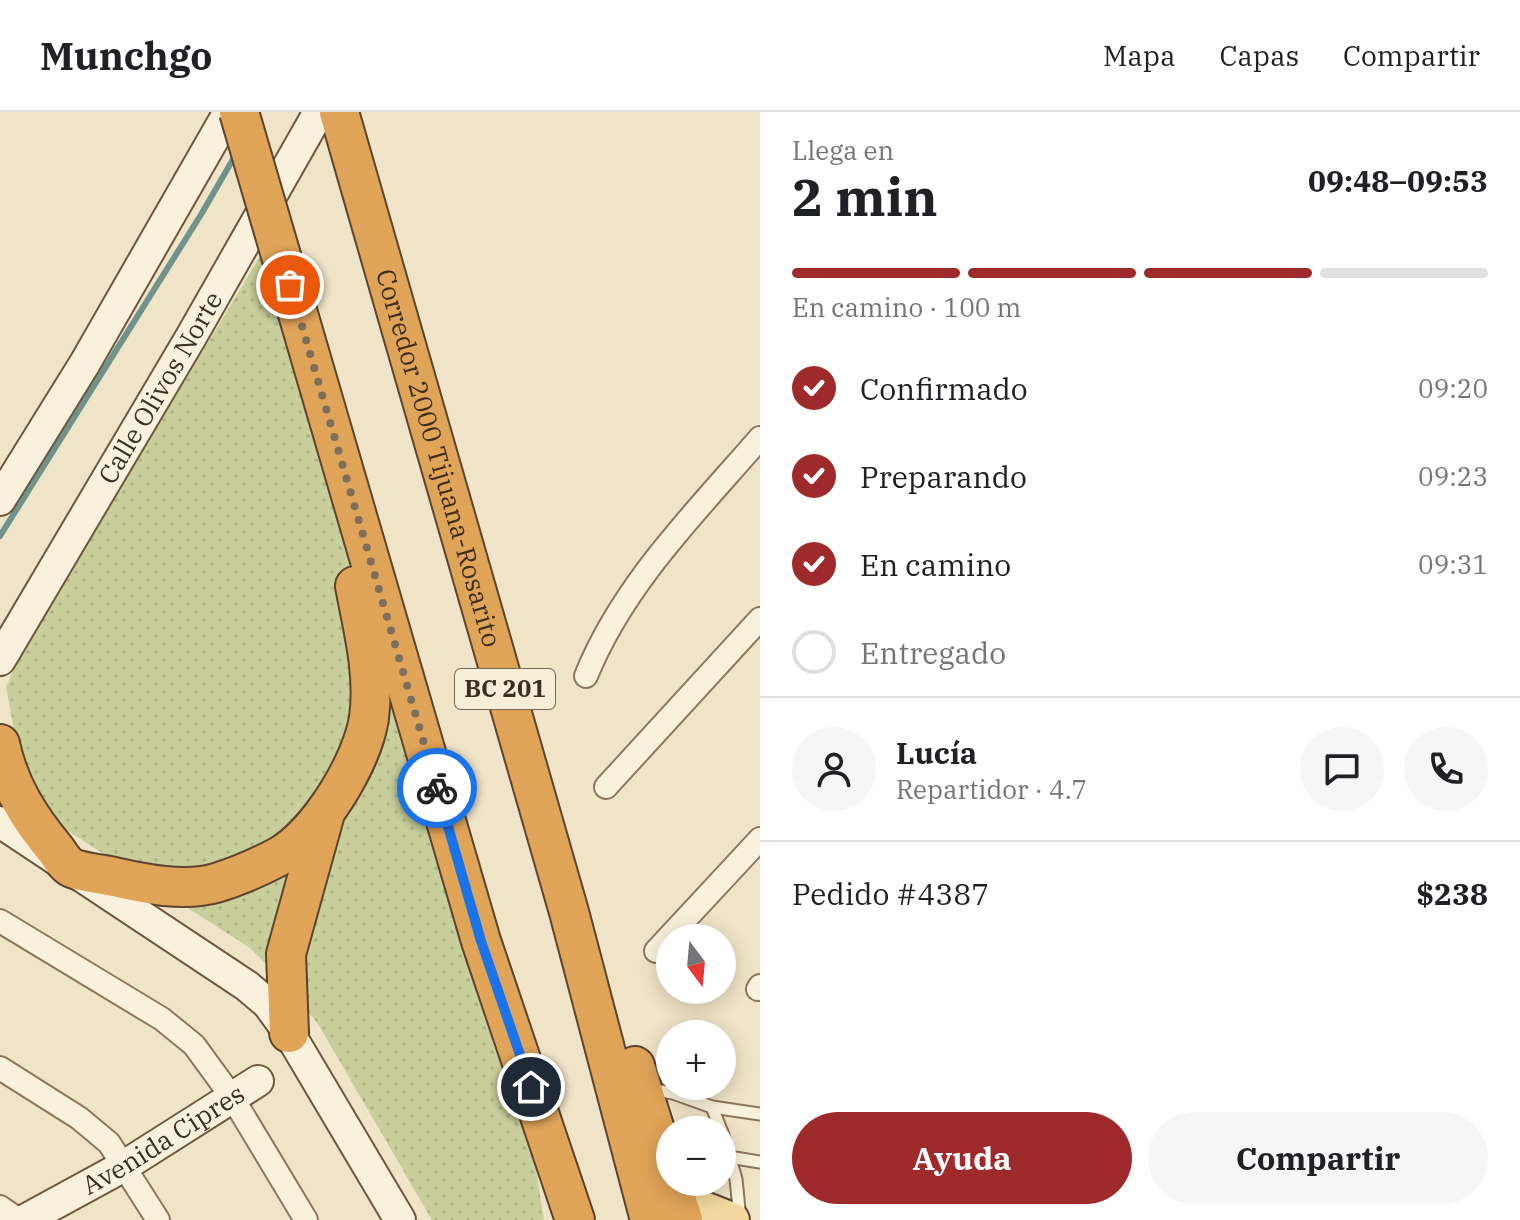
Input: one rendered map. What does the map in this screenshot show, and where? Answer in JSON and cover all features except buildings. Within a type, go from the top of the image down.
[{"type":"highway","points":[[239,112],[481,941],[575,1220]]},
{"type":"highway","name":"Corredor 2000 Tijuana-Rosarito","points":[[339,112],[569,912],[670,1200]]},
{"type":"highway","points":[[0,744],[6,770],[21,804],[70,867],[127,880],[176,887],[214,883],[279,856],[300,840],[328,806],[339,791],[362,743],[369,718],[370,666],[312,363]]},
{"type":"highway","points":[[289,1033],[286,954],[328,806]]},
{"type":"highway","points":[[569,912],[627,1044],[670,1200]]},
{"type":"highway","points":[[551,1146],[561,1220]]},
{"type":"main road","points":[[0,500],[85,363],[229,112]]},
{"type":"main road","name":"Calle Olivos Norte","points":[[0,660],[319,112]]},
{"type":"main road","points":[[0,822],[247,986],[268,1004],[289,1033],[400,1220]]},
{"type":"main road","name":"Avenida Cipres","points":[[22,1220],[124,1166],[258,1081]]},
{"type":"main road","points":[[670,1200],[732,1220]]},
{"type":"street","points":[[586,676],[605,634],[634,590],[669,543],[760,438]]},
{"type":"street","points":[[606,787],[760,619]]},
{"type":"street","points":[[681,924],[760,839]]},
{"type":"street","points":[[0,921],[162,1019],[194,1045],[232,1097],[306,1220]]},
{"type":"street","points":[[0,1068],[79,1118],[109,1143],[158,1220]]},
{"type":"street","points":[[0,1207],[22,1220]]},
{"type":"lane","points":[[641,1088],[673,1093],[712,1107],[760,1114]]},
{"type":"lane","points":[[712,1107],[716,1116]]},
{"type":"lane","points":[[736,1158],[760,1162]]},
{"type":"lane","points":[[736,1179],[740,1220]]},
{"type":"green space","points":[[262,253],[319,456],[535,1163],[544,1220],[432,1220],[318,1024],[282,980],[250,948],[40,813],[22,774],[6,687],[21,652]]},
{"type":"waterway","points":[[0,536],[236,154]]},
{"type":"way so far","points":[[290,285],[437,788]]},
{"type":"route","points":[[437,788],[481,941],[531,1087]]}]
